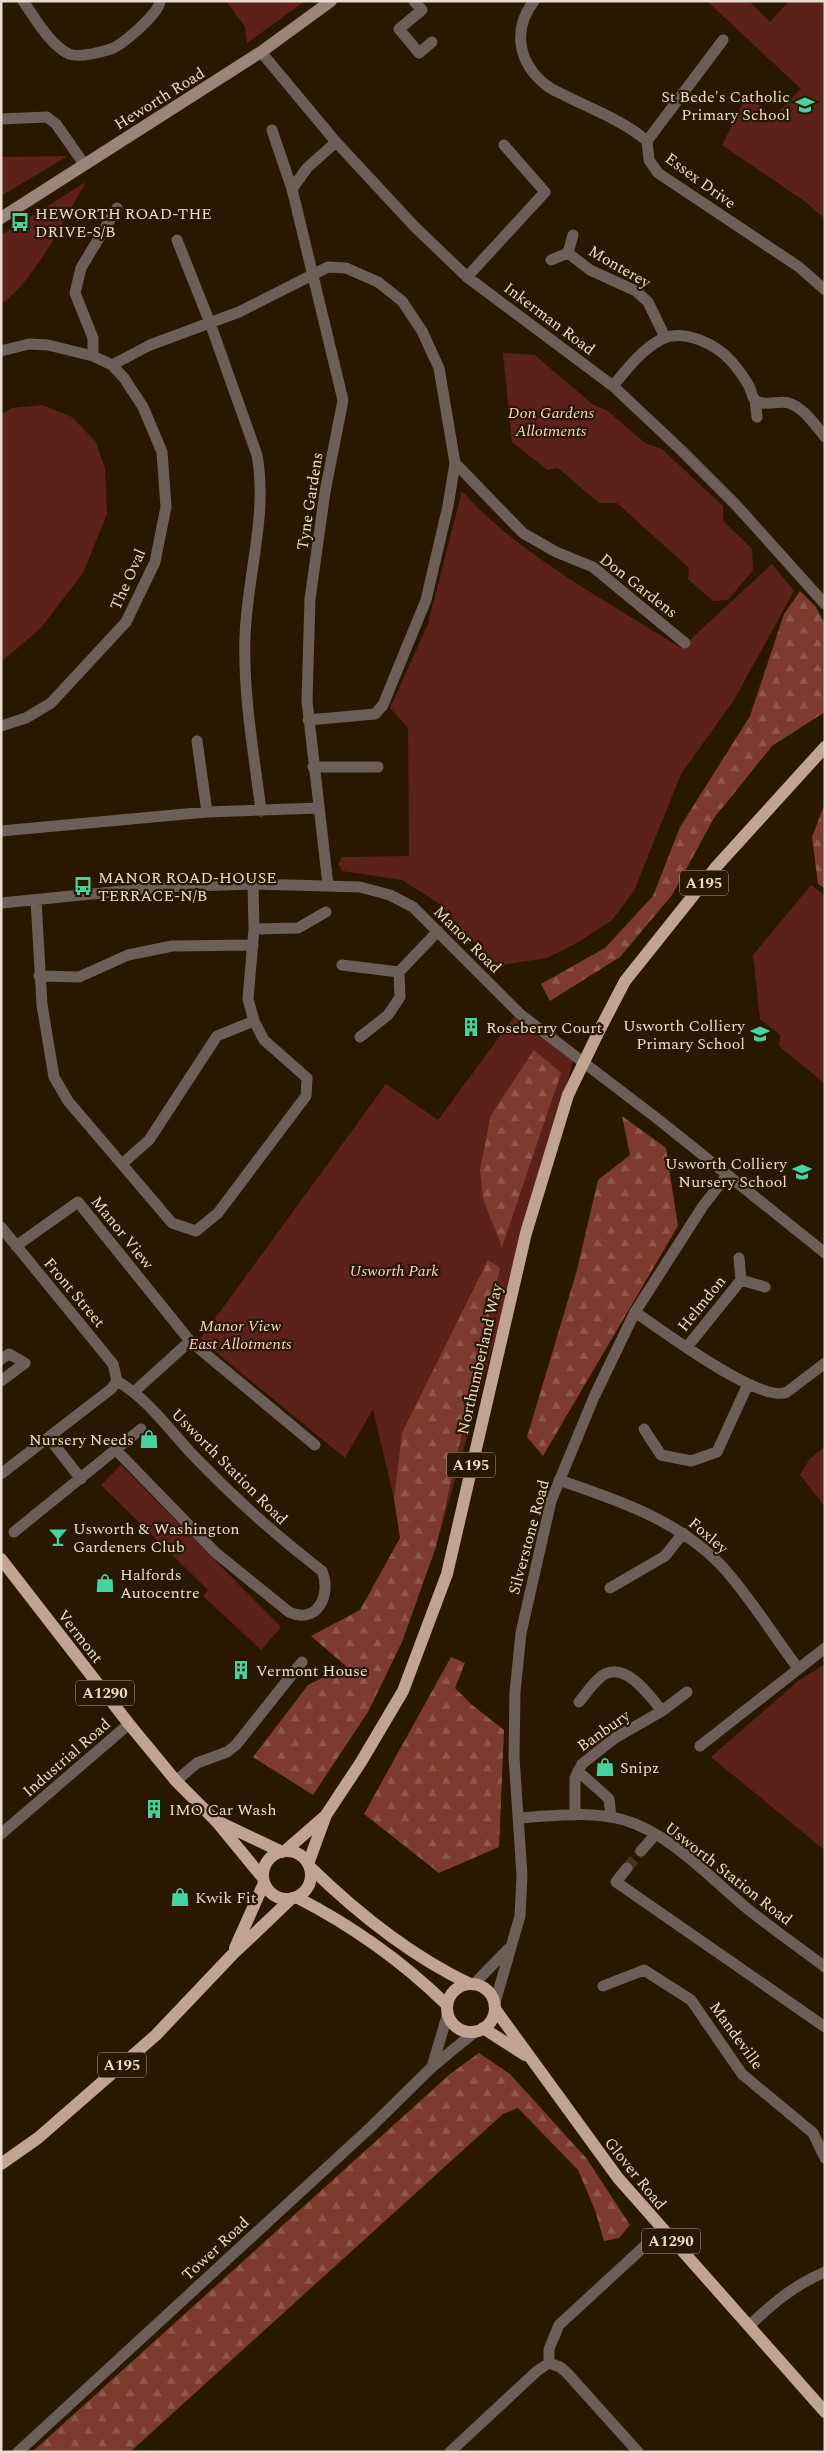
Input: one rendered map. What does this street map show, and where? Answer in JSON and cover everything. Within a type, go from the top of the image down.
[{"type":"main road","name":"Northumberland Way","points":[[308,1865],[326,1815],[361,1762],[403,1691],[447,1574],[526,1233],[568,1095],[625,981],[716,866],[825,747]]},
{"type":"main road","name":"Vermont","points":[[1,1559],[129,1724],[176,1781],[216,1821],[264,1880]]},
{"type":"main road","name":"Northumberland Way","points":[[284,1851],[326,1815]]},
{"type":"main road","name":"Vermont","points":[[216,1821],[284,1851]]},
{"type":"main road","points":[[284,1851],[299,1854],[308,1865]]},
{"type":"main road","name":"A195","points":[[232,1955],[264,1880],[263,1871],[270,1858],[284,1851]]},
{"type":"main road","name":"A195","points":[[1,2164],[38,2138],[156,2034],[232,1955],[307,1887],[310,1873],[308,1865]]},
{"type":"main road","name":"A1290","points":[[308,1865],[348,1904],[412,1953],[437,1969],[486,1990],[491,1995],[494,2007]]},
{"type":"main road","points":[[264,1880],[272,1894],[279,1897],[294,1897]]},
{"type":"main road","name":"A1290","points":[[294,1897],[330,1914],[355,1930],[417,1977],[448,2009],[455,2026],[461,2030],[480,2030]]},
{"type":"main road","points":[[448,2009],[452,1993],[457,1989],[472,1984]]},
{"type":"main road","points":[[480,2030],[493,2016],[494,2007]]},
{"type":"main road","name":"Glover Road","points":[[494,2007],[618,2178],[825,2412]]},
{"type":"main road","name":"Glover Road","points":[[480,2030],[531,2059]]},
{"type":"street","points":[[23,1],[54,42],[69,54],[77,55],[113,48],[156,14],[160,1]]},
{"type":"street","name":"Heworth Road","points":[[1,218],[261,52],[330,1]]},
{"type":"street","points":[[414,1],[422,10],[399,29],[419,54],[432,42]]},
{"type":"street","points":[[534,1],[521,22],[520,45],[528,65],[546,86],[634,130],[647,141],[722,40]]},
{"type":"street","name":"Inkerman Road","points":[[261,52],[336,142],[414,226],[467,276],[613,386],[736,505],[825,604]]},
{"type":"street","points":[[1,119],[47,117],[56,124],[84,164]]},
{"type":"street","name":"Tyne Gardens","points":[[272,130],[292,188],[343,400],[325,492],[310,599],[308,720],[328,885]]},
{"type":"street","name":"Essex Drive","points":[[647,141],[649,160],[658,173],[798,267],[825,290]]},
{"type":"street","points":[[292,188],[307,168],[336,142]]},
{"type":"street","points":[[467,276],[545,192],[504,145]]},
{"type":"street","points":[[93,356],[93,338],[75,293],[81,268],[116,208]]},
{"type":"street","name":"Monterey","points":[[568,253],[573,235]]},
{"type":"street","points":[[177,240],[210,323],[257,455],[260,475],[260,514],[245,636],[246,695],[261,811]]},
{"type":"street","name":"Monterey","points":[[550,260],[568,253]]},
{"type":"street","name":"Monterey","points":[[568,253],[590,270],[636,291],[648,302],[664,338]]},
{"type":"street","points":[[112,365],[150,345],[239,312],[328,267],[346,268],[378,282],[402,301],[422,331],[439,368],[455,463],[448,506],[426,600],[383,705],[376,714],[308,720]]},
{"type":"street","points":[[613,386],[632,363],[653,344],[664,338],[688,337],[718,348],[742,374],[755,400],[757,417]]},
{"type":"street","name":"The Oval","points":[[1,351],[29,344],[48,345],[93,356],[112,365],[124,378],[143,407],[162,452],[166,507],[155,562],[126,622],[51,703],[26,718],[1,726]]},
{"type":"street","points":[[755,400],[761,403],[777,401],[790,403],[802,411],[825,437]]},
{"type":"street","name":"Don Gardens","points":[[455,463],[523,533],[556,552],[593,567],[685,643]]},
{"type":"street","points":[[197,741],[207,812]]},
{"type":"street","points":[[314,767],[378,767]]},
{"type":"street","points":[[1,831],[207,812],[319,808]]},
{"type":"street","points":[[36,900],[39,976],[54,1077],[68,1101],[172,1223],[196,1231],[218,1213],[306,1096],[306,1078],[264,1040],[254,1021],[248,999],[254,929],[253,884]]},
{"type":"street","name":"Manor Road","points":[[1,903],[163,886],[253,884],[360,887],[390,895],[413,907],[520,1014],[727,1174],[825,1253]]},
{"type":"street","points":[[254,929],[298,928],[326,912]]},
{"type":"street","points":[[360,1037],[388,1015],[400,998],[398,972],[438,931]]},
{"type":"street","points":[[39,976],[79,977],[128,955],[172,946],[253,945]]},
{"type":"street","points":[[342,965],[398,972]]},
{"type":"street","points":[[122,1164],[149,1140],[217,1036],[254,1021]]},
{"type":"street","name":"Silverstone Road","points":[[494,2007],[509,1948],[520,1916],[522,1875],[514,1758],[515,1692],[521,1633],[551,1501],[594,1397],[635,1312],[703,1206],[727,1174]]},
{"type":"street","name":"Manor View","points":[[16,1246],[78,1202],[190,1341]]},
{"type":"street","name":"Front Street","points":[[1,1227],[113,1364],[117,1381]]},
{"type":"street","name":"Helmdon","points":[[687,1347],[741,1280],[739,1258]]},
{"type":"street","name":"Helmdon","points":[[741,1280],[765,1288]]},
{"type":"street","name":"Helmdon","points":[[635,1312],[722,1371],[748,1384],[781,1395],[825,1363]]},
{"type":"street","points":[[135,1392],[190,1341],[315,1445]]},
{"type":"street","points":[[1,1359],[9,1354],[25,1363],[1,1381]]},
{"type":"street","points":[[1,1474],[111,1389],[117,1381]]},
{"type":"street","name":"Usworth Station Road","points":[[116,1450],[216,1553],[289,1612],[298,1616],[310,1614],[317,1610],[323,1601],[326,1581],[322,1571],[285,1543],[244,1507],[135,1392],[117,1381]]},
{"type":"street","points":[[644,1430],[661,1455],[691,1461],[717,1452],[748,1384]]},
{"type":"street","points":[[14,1532],[141,1429]]},
{"type":"street","points":[[49,1438],[81,1479]]},
{"type":"street","name":"Foxley","points":[[559,1480],[636,1508],[683,1533],[721,1565],[798,1668]]},
{"type":"street","points":[[610,1588],[665,1556],[683,1533]]},
{"type":"street","points":[[700,1746],[825,1648]]},
{"type":"street","points":[[176,1781],[197,1763],[227,1752],[236,1745],[302,1662]]},
{"type":"street","points":[[579,1702],[603,1674],[614,1671],[636,1680],[662,1711]]},
{"type":"street","name":"Banbury","points":[[574,1815],[574,1788],[578,1771],[582,1764],[616,1738],[662,1711],[687,1692]]},
{"type":"street","name":"Industrial Road","points":[[1,1834],[129,1724]]},
{"type":"street","points":[[578,1771],[610,1799],[611,1817]]},
{"type":"street","name":"Usworth Station Road","points":[[518,1818],[574,1815],[611,1817],[625,1820],[655,1834],[825,1967]]},
{"type":"street","points":[[641,1851],[655,1834]]},
{"type":"street","points":[[627,1868],[616,1882],[825,2027]]},
{"type":"street","name":"Silverstone Road","points":[[472,1984],[509,1948]]},
{"type":"street","name":"Mandeville","points":[[604,1986],[644,1970],[691,2000],[742,2074],[813,2133],[825,2158]]},
{"type":"street","name":"Tower Road","points":[[432,2067],[448,2009]]},
{"type":"street","name":"Tower Road","points":[[18,2452],[372,2126],[432,2067],[480,2030]]},
{"type":"street","points":[[549,2363],[549,2350],[559,2325],[662,2230]]},
{"type":"street","points":[[749,2326],[781,2297],[825,2272]]},
{"type":"street","points":[[450,2452],[537,2371],[549,2363]]},
{"type":"street","points":[[549,2363],[560,2367],[567,2373],[638,2452]]},
{"type":"green space","points":[[226,1],[305,1],[247,43],[245,27]]},
{"type":"green space","name":"St Bede's Catholic Primary School","points":[[707,1],[749,1],[770,22],[789,1],[825,1],[825,219],[807,203],[722,145],[748,93],[772,118],[801,89]]},
{"type":"green space","points":[[68,156],[1,196],[1,157]]},
{"type":"green space","points":[[86,182],[37,265],[14,294],[1,304],[1,235]]},
{"type":"green space","name":"Don Gardens Allotments","points":[[503,353],[535,355],[592,404],[608,411],[645,443],[662,449],[723,506],[723,521],[752,549],[753,570],[728,600],[713,601],[688,579],[689,568],[617,503],[599,503],[558,468],[547,470],[512,442]]},
{"type":"green space","points":[[42,405],[72,417],[96,442],[105,469],[107,514],[83,573],[40,629],[1,662],[1,414],[12,408]]},
{"type":"green space","points":[[462,491],[509,536],[595,595],[681,648],[772,564],[794,591],[734,700],[681,774],[634,891],[612,920],[577,943],[547,958],[495,966],[438,903],[402,880],[342,871],[338,864],[342,857],[409,856],[408,728],[390,708],[428,624]]},
{"type":"green space","points":[[800,591],[816,607],[825,624],[825,712],[772,746],[714,818],[672,895],[620,957],[550,1001],[541,984],[605,948],[653,896],[680,827],[750,716],[784,614]]},
{"type":"green space","points":[[825,803],[825,888],[818,884],[812,837]]},
{"type":"green space","points":[[811,885],[825,895],[825,1084],[779,1046],[780,1035],[760,1019],[753,955]]},
{"type":"green space","name":"Usworth Park","points":[[514,1017],[575,1055],[440,1533],[394,1499],[373,1409],[345,1458],[200,1339],[386,1084],[438,1120]]},
{"type":"green space","points":[[534,1050],[561,1073],[502,1247],[483,1199],[480,1169],[491,1115]]},
{"type":"green space","points":[[622,1116],[666,1148],[678,1226],[543,1456],[527,1437],[577,1270],[598,1180],[630,1155]]},
{"type":"green space","points":[[488,1260],[500,1268],[436,1547],[402,1642],[368,1712],[313,1795],[253,1757],[308,1685],[346,1666],[311,1636],[360,1610],[400,1538],[394,1499],[402,1433]]},
{"type":"green space","points":[[825,1446],[825,1507],[800,1475],[809,1460]]},
{"type":"green space","points":[[121,1465],[281,1627],[261,1650],[203,1596],[208,1590],[101,1485]]},
{"type":"green space","points":[[451,1657],[465,1663],[455,1688],[471,1704],[504,1730],[499,1847],[439,1873],[364,1814]]},
{"type":"green space","points":[[825,1664],[825,1848],[823,1849],[711,1757],[798,1681]]},
{"type":"green space","points":[[479,2053],[510,2074],[587,2159],[630,2225],[619,2238],[604,2241],[595,2210],[578,2170],[518,2108],[503,2114],[130,2452],[32,2452],[450,2074]]},
{"type":"tunnel","points":[[627,1868],[641,1851]]},
{"type":"place","name":"St Bede's Catholic Primary School","points":[[805,105]]},
{"type":"place","name":"HEWORTH ROAD-THE DRIVE-S/B","points":[[20,222]]},
{"type":"place","name":"MANOR ROAD-HOUSE TERRACE-N/B","points":[[83,886]]},
{"type":"place","name":"Roseberry Court","points":[[471,1027]]},
{"type":"place","name":"Usworth Colliery Primary School","points":[[760,1034]]},
{"type":"place","name":"Usworth Colliery Nursery School","points":[[802,1172]]},
{"type":"place","name":"Nursery Needs","points":[[149,1439]]},
{"type":"place","name":"Usworth & Washington Gardeners Club","points":[[58,1537]]},
{"type":"place","name":"Halfords Autocentre","points":[[105,1583]]},
{"type":"place","name":"Vermont House","points":[[241,1670]]},
{"type":"place","name":"Snipz","points":[[605,1767]]},
{"type":"place","name":"IMO Car Wash","points":[[154,1809]]},
{"type":"place","name":"Kwik Fit","points":[[180,1897]]},
{"type":"park label","name":"Manor View East Allotments","points":[[240,1334]]}]
